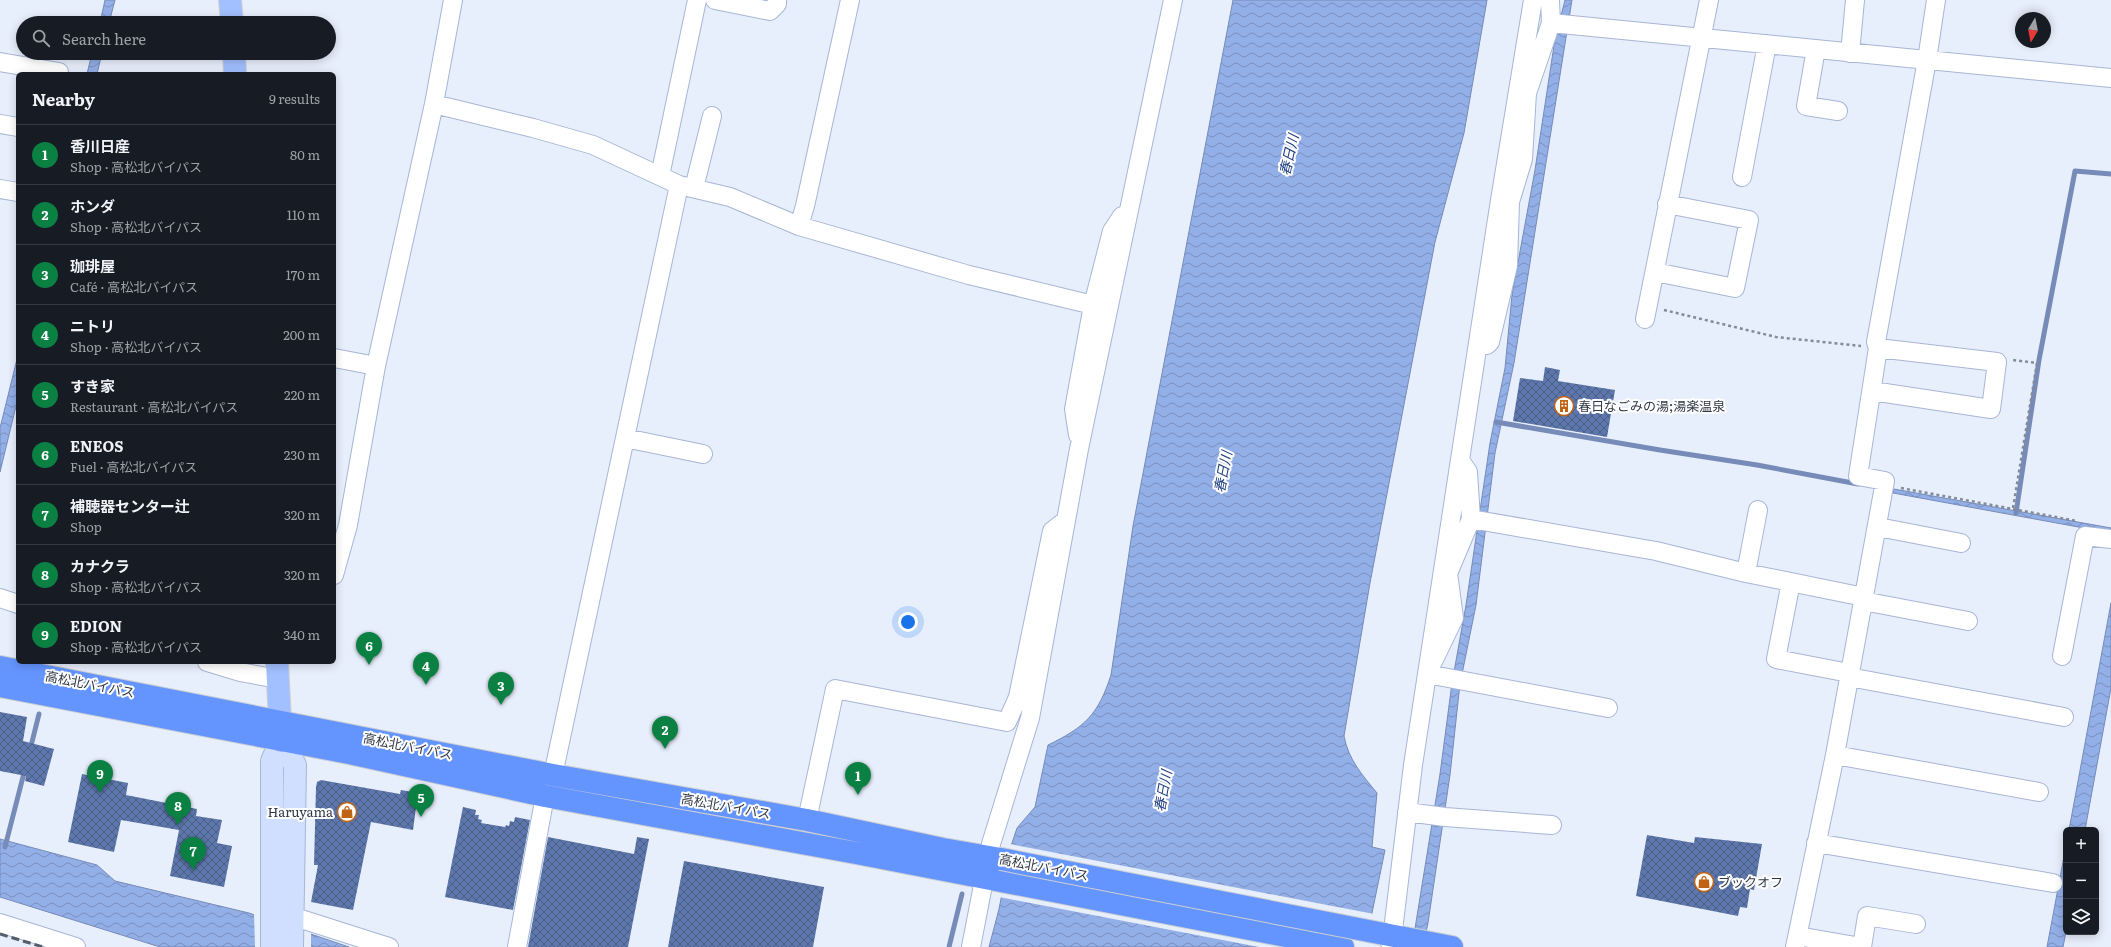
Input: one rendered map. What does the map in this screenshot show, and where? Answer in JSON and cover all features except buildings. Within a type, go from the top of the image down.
[{"type":"highway","name":"高松北バイパス","points":[[0,666],[281,731],[349,753],[545,796],[856,853],[1343,947]]},
{"type":"highway","name":"高松北バイパス","points":[[0,686],[553,775],[807,820],[1401,939],[1452,947]]},
{"type":"highway","points":[[856,853],[860,831]]},
{"type":"main road","points":[[230,0],[231,16]]},
{"type":"main road","points":[[235,60],[236,72]]},
{"type":"main road","points":[[278,671],[281,731]]},
{"type":"street","points":[[336,568],[348,526],[376,366],[434,104],[453,0]]},
{"type":"street","points":[[660,176],[697,0]]},
{"type":"street","points":[[715,0],[770,11],[776,4],[777,0]]},
{"type":"street","points":[[799,226],[805,206],[850,0]]},
{"type":"street","points":[[971,947],[990,880],[994,858],[990,844],[1030,718],[1079,449],[1173,0]]},
{"type":"street","points":[[1401,939],[1408,812],[1427,674],[1445,572],[1460,458],[1505,201],[1522,93],[1533,0]]},
{"type":"street","points":[[1522,93],[1551,23],[1550,0]]},
{"type":"street","points":[[1646,312],[1709,0]]},
{"type":"street","points":[[1850,53],[1855,0]]},
{"type":"street","points":[[1916,924],[1867,916],[1862,947],[1797,941],[1835,755],[1884,489],[1885,481],[1858,476],[1878,348],[1876,342],[1927,60],[1936,0]]},
{"type":"street","points":[[1551,23],[2111,78]]},
{"type":"street","points":[[1742,177],[1767,44]]},
{"type":"street","points":[[1816,50],[1806,106],[1838,111]]},
{"type":"street","points":[[0,62],[59,72]]},
{"type":"street","points":[[434,104],[533,128],[593,145],[687,187],[730,197],[799,226],[969,275],[1094,304]]},
{"type":"street","points":[[553,775],[625,438],[687,187],[712,116]]},
{"type":"street","points":[[0,124],[16,127]]},
{"type":"street","points":[[0,189],[16,192]]},
{"type":"street","points":[[1079,449],[1074,409],[1094,304],[1112,231],[1131,202]]},
{"type":"street","points":[[1654,272],[1735,288],[1749,220],[1667,204]]},
{"type":"street","points":[[1872,391],[1991,409],[1997,362],[1878,348]]},
{"type":"street","points":[[336,358],[376,366]]},
{"type":"street","points":[[625,438],[703,454]]},
{"type":"street","points":[[1445,572],[1471,519],[1468,472],[1460,458]]},
{"type":"street","points":[[1746,573],[1758,510]]},
{"type":"street","points":[[1471,519],[1656,551],[1746,573],[1968,621]]},
{"type":"street","points":[[807,820],[835,689],[1007,722],[1018,697],[1052,530],[1066,520]]},
{"type":"street","points":[[1878,527],[1961,543]]},
{"type":"street","points":[[2062,656],[2085,536],[2111,539]]},
{"type":"street","points":[[1791,582],[1776,659],[1849,675],[2064,717]]},
{"type":"street","points":[[0,598],[16,603]]},
{"type":"street","points":[[214,664],[240,672],[278,671]]},
{"type":"street","points":[[1427,674],[1608,708]]},
{"type":"street","points":[[272,947],[282,916],[295,765],[281,731]]},
{"type":"street","points":[[1835,755],[2040,792]]},
{"type":"street","points":[[517,947],[545,796]]},
{"type":"street","points":[[1408,812],[1552,825]]},
{"type":"street","points":[[1816,843],[2053,883]]},
{"type":"street","points":[[282,916],[292,947]]},
{"type":"street","points":[[282,916],[389,947]]},
{"type":"street","points":[[0,923],[76,947]]},
{"type":"path","points":[[1646,312],[1776,337],[1878,348]]},
{"type":"path","points":[[1997,362],[2002,358],[2037,363],[2013,508]]},
{"type":"path","points":[[1884,489],[2013,508],[2082,521]]},
{"type":"water","points":[[105,0],[115,0],[111,16],[102,16]]},
{"type":"water","name":"春日川","points":[[1233,0],[1487,0],[1464,133],[1435,242],[1370,583],[1344,736],[1349,752],[1361,774],[1377,793],[1372,847],[1385,850],[1365,947],[989,947],[999,909],[1012,843],[1017,828],[1035,807],[1048,745],[1072,732],[1088,718],[1101,700],[1111,675],[1133,526]]},
{"type":"water","points":[[1565,0],[1572,0],[1514,363],[1495,453],[1476,605],[1460,684],[1450,775],[1428,923],[1423,947],[1412,947],[1440,774],[1452,683],[1466,605],[1490,443],[1505,368],[1512,295],[1535,170],[1555,39]]},
{"type":"water","points":[[90,60],[100,60],[97,72],[87,72]]},
{"type":"water","points":[[16,363],[16,406],[0,472],[0,428]]},
{"type":"water","points":[[1894,489],[2111,528],[2111,533],[1893,493]]},
{"type":"water","points":[[2111,603],[2111,688],[2086,827],[2070,827]]},
{"type":"water","points":[[0,839],[97,865],[115,881],[249,913],[349,947],[160,947],[0,897]]},
{"type":"water","points":[[2063,862],[2063,935],[2065,935],[2063,947],[2047,947]]},
{"type":"pier","points":[[1010,844],[1374,914],[1367,947],[1259,947],[999,897]]},
{"type":"pier","points":[[254,913],[311,932],[311,947],[255,947]]},
{"type":"waterway","points":[[2016,513],[2039,360],[2075,171],[2111,174]]},
{"type":"waterway","points":[[1496,422],[1757,465],[1858,484]]},
{"type":"waterway","points":[[30,750],[39,714]]},
{"type":"waterway","points":[[5,847],[25,769]]},
{"type":"waterway","points":[[949,947],[962,894]]},
{"type":"railway","points":[[0,934],[43,947]]},
{"type":"place","name":"春日なごみの湯;湯楽温泉","points":[[1564,406]]},
{"type":"place","name":"ENEOS","points":[[369,665]]},
{"type":"place","name":"ニトリ","points":[[426,685]]},
{"type":"place","name":"珈琲屋","points":[[501,705]]},
{"type":"place","name":"ホンダ","points":[[665,749]]},
{"type":"place","name":"EDION","points":[[100,793]]},
{"type":"place","name":"香川日産","points":[[858,795]]},
{"type":"place","name":"Haruyama","points":[[347,812]]},
{"type":"place","name":"すき家","points":[[421,817]]},
{"type":"place","name":"カナクラ","points":[[178,825]]},
{"type":"place","name":"補聴器センター辻","points":[[193,870]]},
{"type":"place","name":"ブックオフ","points":[[1704,882]]}]
